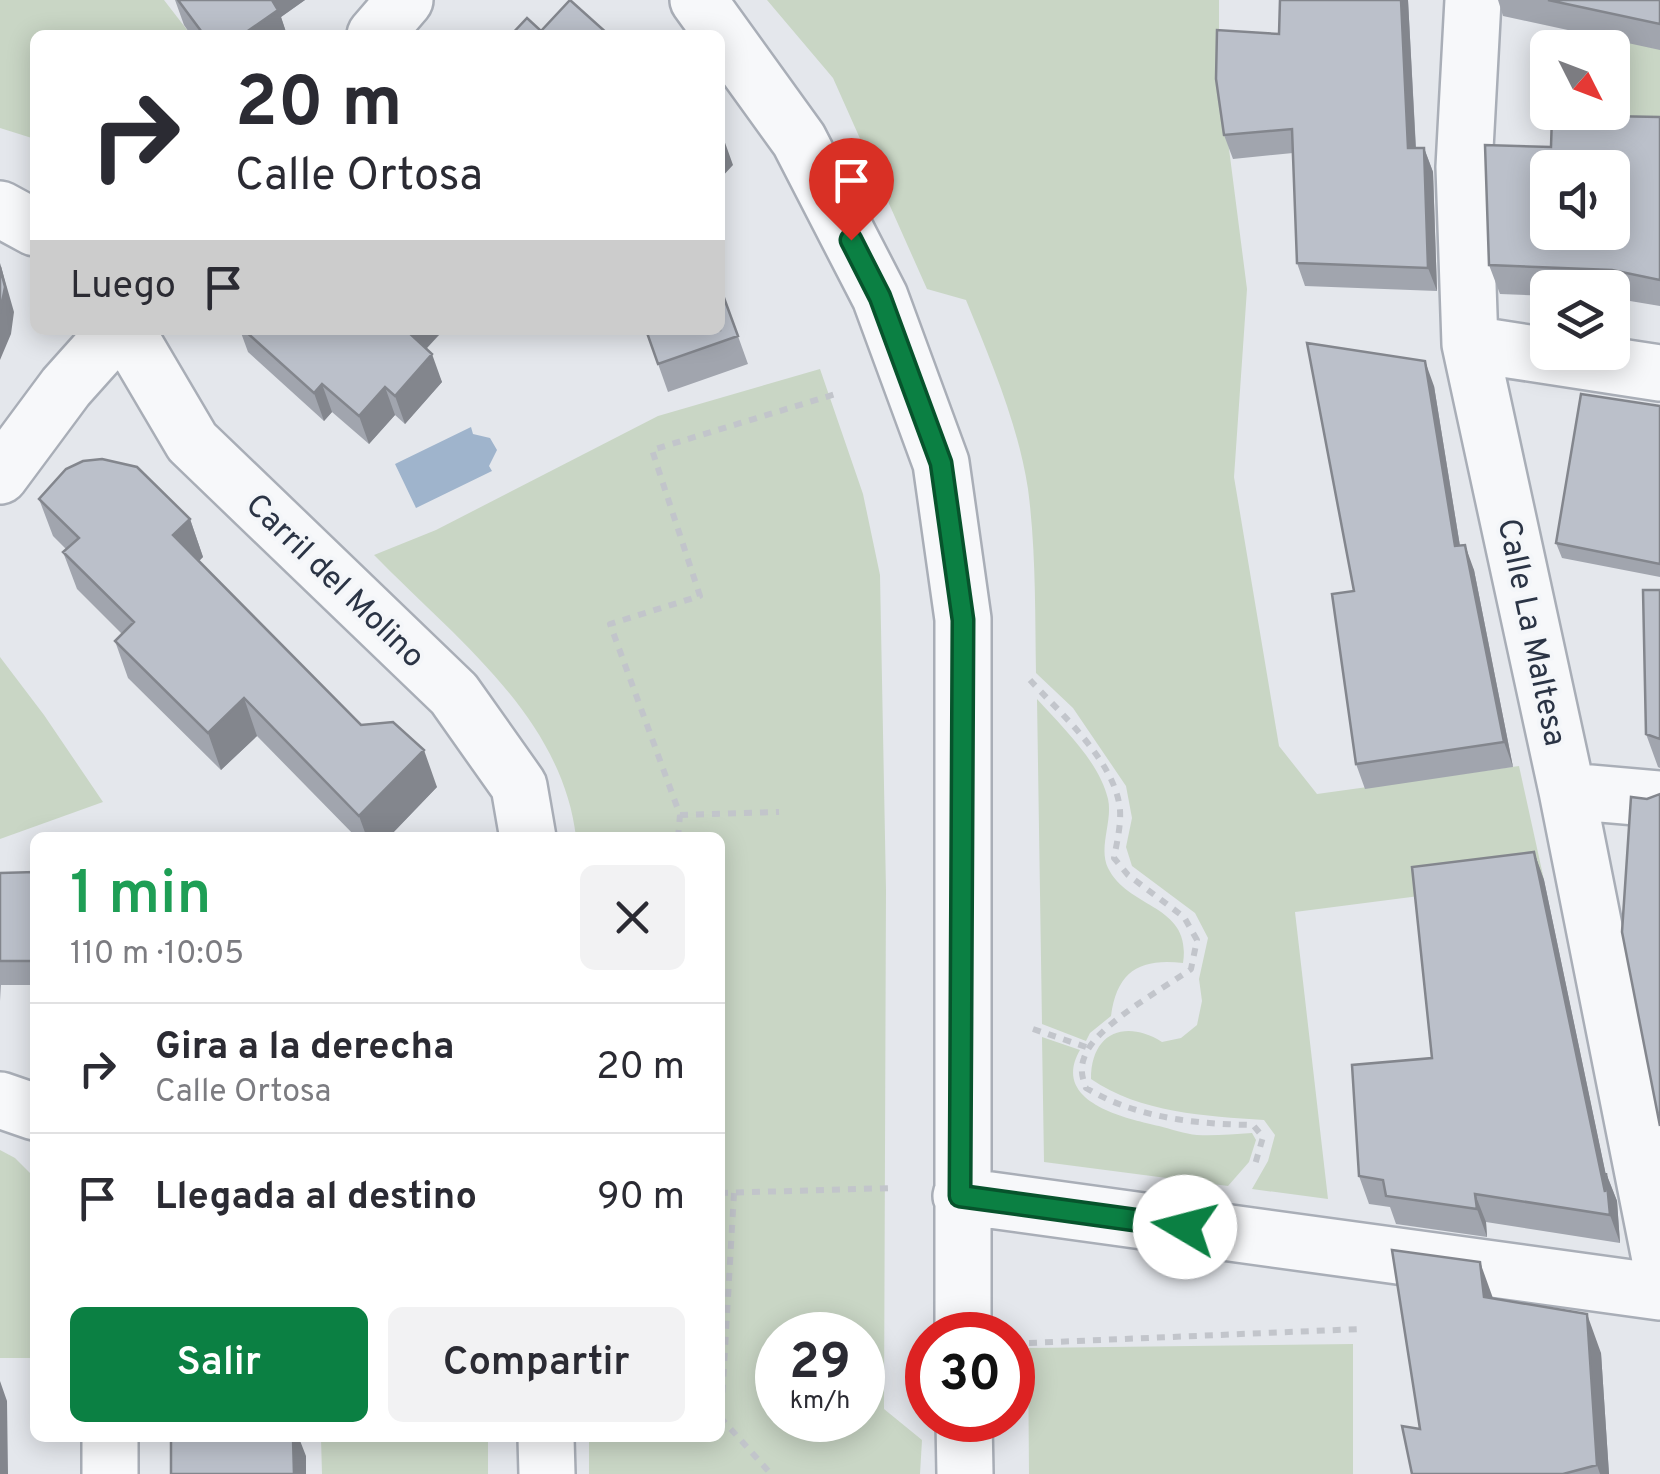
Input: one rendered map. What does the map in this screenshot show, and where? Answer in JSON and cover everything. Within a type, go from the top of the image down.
[{"type":"street","points":[[378,30],[405,0]]},
{"type":"street","points":[[698,0],[719,30]]},
{"type":"street","name":"Calle La Maltesa","points":[[1472,0],[1464,167],[1470,344],[1567,791],[1660,1259]]},
{"type":"street","points":[[725,38],[798,140],[880,297],[941,463],[963,620],[963,1312]]},
{"type":"street","points":[[0,209],[30,225]]},
{"type":"street","points":[[0,476],[66,386],[112,335]]},
{"type":"street","name":"Carril del Molino","points":[[129,335],[192,442],[454,694],[518,786],[527,832]]},
{"type":"street","points":[[1470,344],[1660,372]]},
{"type":"street","points":[[1567,791],[1660,799]]},
{"type":"street","points":[[0,1100],[30,1110]]},
{"type":"street","points":[[960,1196],[1660,1292]]},
{"type":"street","points":[[110,1442],[110,1474]]},
{"type":"street","points":[[546,1442],[547,1474]]},
{"type":"street","points":[[964,1442],[965,1474]]},
{"type":"path","points":[[679,832],[680,815],[610,624],[700,596],[652,450],[838,393]]},
{"type":"path","points":[[1030,680],[1096,756],[1115,788],[1120,810],[1114,858],[1128,875],[1184,918],[1196,940],[1191,969],[1096,1037],[1081,1074],[1086,1088],[1112,1104],[1195,1124],[1253,1125],[1263,1137],[1258,1163],[1249,1175]]},
{"type":"path","points":[[680,815],[779,812]]},
{"type":"path","points":[[1033,1029],[1089,1048]]},
{"type":"path","points":[[725,1194],[892,1188]]},
{"type":"path","points":[[725,1349],[734,1193]]},
{"type":"path","points":[[1035,1343],[1360,1329]]},
{"type":"path","points":[[725,1423],[770,1474]]},
{"type":"green space","points":[[0,0],[164,0],[187,30],[30,30],[30,137],[0,128]]},
{"type":"green space","points":[[767,0],[1219,0],[1219,71],[1247,289],[1234,477],[1279,746],[1317,794],[1519,766],[1544,880],[1295,912],[1328,1199],[1252,1189],[1268,1161],[1275,1135],[1264,1120],[1152,1106],[1091,1079],[1097,1051],[1113,1035],[1135,1032],[1162,1042],[1181,1038],[1197,1025],[1202,1001],[1199,979],[1208,938],[1195,913],[1132,866],[1126,847],[1132,818],[1126,786],[1073,708],[1036,673],[1028,489],[1003,393],[966,300],[927,289],[833,78]]},
{"type":"green space","points":[[1624,0],[1660,0],[1660,158],[1611,144],[1611,130],[1630,130],[1630,30],[1616,30]]},
{"type":"green space","points":[[820,369],[863,494],[880,575],[886,890],[884,1312],[755,1312],[755,1442],[885,1442],[885,1410],[905,1426],[905,1442],[922,1442],[920,1474],[589,1474],[589,1442],[725,1442],[725,832],[575,832],[567,794],[550,754],[527,717],[469,649],[374,555],[436,530],[658,416]]},
{"type":"green space","points":[[0,657],[103,802],[0,839]]},
{"type":"green space","points":[[1037,699],[1078,745],[1103,785],[1109,807],[1104,851],[1108,868],[1130,892],[1169,918],[1183,944],[1183,963],[1154,963],[1125,978],[1111,1016],[1086,1041],[1042,1024]]},
{"type":"green space","points":[[1042,1037],[1080,1050],[1073,1068],[1075,1083],[1096,1104],[1128,1118],[1188,1134],[1252,1133],[1256,1140],[1249,1162],[1228,1186],[1044,1162]]},
{"type":"green space","points":[[0,1150],[30,1173],[30,1358],[0,1358]]},
{"type":"green space","points":[[1353,1344],[1353,1474],[1029,1474],[1029,1442],[1035,1442],[1035,1348]]},
{"type":"green space","points":[[321,1442],[488,1442],[488,1474],[322,1474]]},
{"type":"water","points":[[471,427],[473,434],[490,438],[497,450],[489,466],[492,471],[416,508],[395,464]]},
{"type":"building","points":[[178,0],[272,0],[278,10],[249,30],[200,30]]},
{"type":"building","points":[[570,0],[603,30],[542,30]]},
{"type":"building","points":[[1280,0],[1401,0],[1408,148],[1424,148],[1428,268],[1297,263],[1292,129],[1224,135],[1216,79],[1217,30],[1279,34]]},
{"type":"building","points":[[1548,0],[1660,0],[1660,24]]},
{"type":"building","points":[[527,18],[540,30],[516,30]]},
{"type":"building","points":[[1630,116],[1660,117],[1660,280],[1630,274],[1630,270],[1489,265],[1485,145],[1551,147],[1552,130],[1630,130]]},
{"type":"building","points":[[0,267],[5,287],[0,313]]},
{"type":"building","points":[[725,301],[738,336],[658,364],[648,335],[725,335]]},
{"type":"building","points":[[250,335],[411,335],[432,354],[395,396],[385,387],[359,416],[322,384],[314,393]]},
{"type":"building","points":[[1307,343],[1425,361],[1455,546],[1465,545],[1504,742],[1356,764],[1332,594],[1354,591]]},
{"type":"building","points":[[1581,394],[1660,406],[1660,564],[1556,543]]},
{"type":"building","points":[[102,459],[137,467],[190,519],[173,535],[361,725],[393,722],[424,750],[359,816],[244,698],[208,733],[115,641],[134,622],[63,552],[79,538],[39,499],[66,469],[83,461]]},
{"type":"building","points":[[1643,590],[1660,590],[1660,739],[1646,734]]},
{"type":"building","points":[[1660,794],[1660,1126],[1622,932],[1631,797],[1647,799]]},
{"type":"building","points":[[1534,852],[1605,1192],[1606,1173],[1610,1215],[1475,1194],[1477,1209],[1386,1196],[1383,1180],[1359,1176],[1352,1065],[1432,1058],[1412,867]]},
{"type":"building","points":[[30,872],[30,961],[0,961],[0,873]]},
{"type":"building","points":[[1392,1250],[1480,1262],[1484,1297],[1587,1314],[1597,1465],[1563,1474],[1412,1474],[1402,1426],[1420,1429]]},
{"type":"building","points":[[171,1442],[293,1442],[294,1474],[171,1474]]},
{"type":"route","points":[[851,240],[880,297],[941,463],[963,620],[960,1196],[1185,1227]]}]
